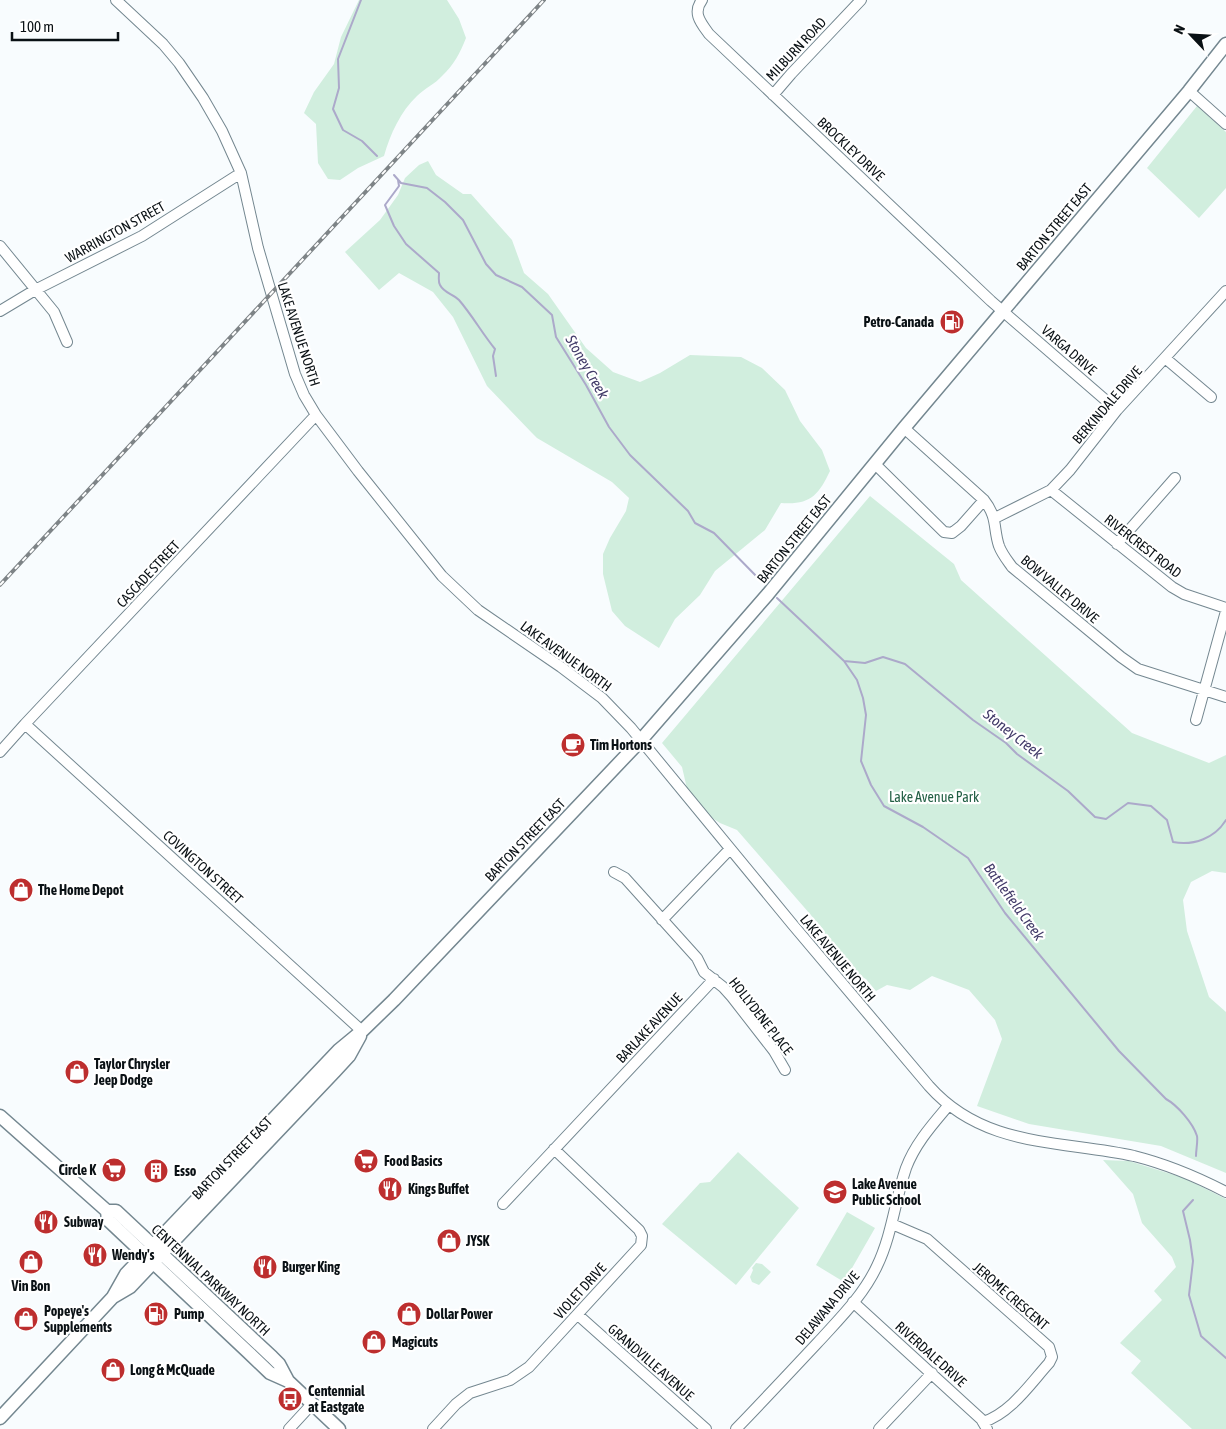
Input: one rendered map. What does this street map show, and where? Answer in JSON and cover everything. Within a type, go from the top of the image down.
[{"type":"main road","name":"BARTON STREET EAST","points":[[0,1418],[113,1297],[126,1274],[153,1254],[225,1179],[339,1050],[362,1031],[641,740],[768,594],[904,428],[1189,91],[1226,44]]},
{"type":"main road","name":"CENTENNIAL PARKWAY NORTH","points":[[0,1116],[107,1211],[116,1211],[153,1254],[270,1373],[288,1381],[339,1429]]},
{"type":"street","name":"LAKE AVENUE NORTH","points":[[116,0],[164,44],[180,63],[222,131],[241,173],[258,248],[295,374],[304,395],[316,415],[358,471],[442,576],[478,610],[561,667],[610,706],[641,740],[730,849],[923,1079],[948,1106],[978,1124],[998,1132],[1031,1141],[1094,1149],[1150,1160],[1188,1174],[1226,1192]]},
{"type":"street","name":"BROCKLEY DRIVE","points":[[702,0],[697,11],[698,18],[709,34],[1002,311]]},
{"type":"street","name":"MILBURN ROAD","points":[[773,95],[861,0]]},
{"type":"street","points":[[1189,91],[1226,124]]},
{"type":"street","name":"WARRINGTON STREET","points":[[0,311],[35,290],[142,236],[241,173]]},
{"type":"street","points":[[0,246],[54,312],[68,342]]},
{"type":"street","name":"BERKINDALE DRIVE","points":[[994,518],[1051,490],[1070,470],[1117,410],[1225,293]]},
{"type":"street","name":"VARGA DRIVE","points":[[1002,311],[1117,410]]},
{"type":"street","points":[[1165,358],[1211,397]]},
{"type":"street","name":"CASCADE STREET","points":[[0,752],[316,415]]},
{"type":"street","name":"BOW VALLEY DRIVE","points":[[904,428],[984,500],[991,509],[999,544],[1006,560],[1012,567],[1120,657],[1138,669],[1226,696]]},
{"type":"street","points":[[875,464],[944,532],[952,533],[961,526],[984,500]]},
{"type":"street","points":[[1117,544],[1175,478]]},
{"type":"street","name":"RIVERCREST ROAD","points":[[1051,490],[1172,587],[1184,594],[1226,609]]},
{"type":"street","points":[[1196,720],[1226,609]]},
{"type":"street","name":"COVINGTON STREET","points":[[25,724],[362,1031]]},
{"type":"street","points":[[662,920],[730,849]]},
{"type":"street","points":[[614,872],[625,878],[697,958],[704,972],[714,979]]},
{"type":"street","name":"HOLLYDENE PLACE","points":[[714,979],[732,997],[774,1051],[785,1070]]},
{"type":"street","name":"BARLAKE AVENUE","points":[[503,1204],[714,979]]},
{"type":"street","name":"DELAWANA DRIVE","points":[[736,1429],[800,1362],[865,1288],[878,1266],[892,1224],[906,1168],[914,1150],[948,1106]]},
{"type":"street","name":"VIOLET DRIVE","points":[[433,1429],[456,1404],[470,1393],[510,1380],[521,1374],[641,1246],[642,1236],[639,1230],[554,1149]]},
{"type":"street","name":"JEROME CRESCENT","points":[[892,1224],[927,1239],[1049,1347],[1052,1356],[1049,1363],[1011,1405],[985,1426]]},
{"type":"street","name":"RIVERDALE DRIVE","points":[[853,1302],[932,1373],[985,1426]]},
{"type":"street","name":"GRANDVILLE AVENUE","points":[[578,1315],[706,1429]]},
{"type":"street","points":[[879,1429],[932,1373]]},
{"type":"street","points":[[290,1429],[312,1404]]},
{"type":"green space","points":[[359,0],[447,0],[459,19],[466,38],[450,68],[417,96],[401,116],[389,139],[384,156],[358,168],[340,180],[328,179],[318,163],[316,124],[304,113],[314,92],[334,64],[341,37]]},
{"type":"green space","points":[[1197,106],[1226,132],[1226,188],[1199,218],[1147,168]]},
{"type":"green space","points":[[428,161],[436,175],[463,194],[471,194],[512,240],[524,273],[548,294],[586,348],[613,372],[640,382],[660,373],[690,355],[741,357],[762,368],[785,390],[800,421],[822,450],[830,471],[817,493],[799,502],[781,503],[765,530],[715,571],[700,595],[675,619],[659,648],[625,626],[612,611],[603,574],[603,554],[626,511],[629,498],[612,482],[537,438],[487,386],[453,317],[433,292],[399,273],[379,290],[345,252],[380,220],[398,195],[405,178],[419,165]]},
{"type":"green space","name":"Lake Avenue Park","points":[[870,496],[954,564],[961,580],[1132,733],[1209,763],[1226,755],[1226,873],[1212,871],[1191,882],[1183,900],[1187,931],[1209,997],[1226,1012],[1226,1173],[1161,1146],[1029,1124],[977,1106],[1002,1039],[995,1020],[969,990],[932,976],[910,990],[887,985],[876,991],[866,979],[843,966],[830,947],[823,929],[737,830],[720,823],[701,811],[688,793],[682,767],[662,743]]},
{"type":"green space","points":[[738,1152],[799,1208],[736,1285],[662,1224],[700,1183],[710,1182]]},
{"type":"green space","points":[[1103,1160],[1129,1161],[1184,1178],[1226,1199],[1226,1429],[1192,1429],[1131,1373],[1141,1361],[1120,1343],[1162,1300],[1154,1291],[1176,1267],[1172,1257],[1142,1223],[1133,1194]]},
{"type":"green space","points":[[847,1212],[875,1228],[844,1282],[816,1265]]},
{"type":"green space","points":[[756,1263],[762,1264],[771,1272],[759,1285],[752,1282],[750,1277],[752,1268]]},
{"type":"waterway","name":"Stoney Creek","points":[[361,0],[338,59],[339,88],[333,109],[343,130],[362,141],[377,156]]},
{"type":"waterway","name":"Stoney Creek","points":[[394,175],[401,183],[427,188],[445,202],[463,220],[486,264],[496,275],[522,287],[552,315],[556,337],[609,427],[630,455],[688,511],[695,523],[714,533],[762,582]]},
{"type":"waterway","points":[[398,180],[399,186],[385,205],[394,226],[406,244],[439,273],[439,282],[442,288],[459,300],[495,349],[493,356],[496,376]]},
{"type":"waterway","name":"Battlefield Creek","points":[[777,598],[844,661],[857,680],[866,715],[861,761],[871,785],[884,806],[923,827],[968,858],[1005,913],[1119,1051],[1188,1120],[1197,1136],[1196,1156]]},
{"type":"waterway","name":"Stoney Creek","points":[[844,661],[865,663],[883,657],[905,664],[973,720],[1068,791],[1095,817],[1106,819],[1128,803],[1151,806],[1167,820],[1173,842],[1181,843],[1196,842],[1210,836],[1226,820]]},
{"type":"waterway","name":"Battlefield Creek","points":[[1193,1200],[1183,1211],[1193,1261],[1189,1295],[1201,1336],[1226,1358]]},
{"type":"railway","points":[[0,585],[544,0]]},
{"type":"place","name":"Petro-Canada","points":[[952,322]]},
{"type":"place","name":"Tim Hortons","points":[[573,745]]},
{"type":"place","name":"The Home Depot","points":[[21,890]]},
{"type":"place","name":"Taylor Chrysler Jeep Dodge","points":[[77,1072]]},
{"type":"place","name":"Food Basics","points":[[366,1161]]},
{"type":"place","name":"Circle K","points":[[114,1170]]},
{"type":"place","name":"Esso","points":[[156,1171]]},
{"type":"place","name":"Kings Buffet","points":[[390,1189]]},
{"type":"place","name":"Lake Avenue Public School","points":[[835,1192]]},
{"type":"place","name":"Subway","points":[[46,1222]]},
{"type":"place","name":"JYSK","points":[[449,1241]]},
{"type":"place","name":"Wendy's","points":[[95,1255]]},
{"type":"place","name":"Vin Bon","points":[[31,1262]]},
{"type":"place","name":"Burger King","points":[[265,1267]]},
{"type":"place","name":"Pump","points":[[156,1314]]},
{"type":"place","name":"Dollar Power","points":[[409,1314]]},
{"type":"place","name":"Popeye's Supplements","points":[[26,1319]]},
{"type":"place","name":"Magicuts","points":[[374,1342]]},
{"type":"place","name":"Long & McQuade","points":[[113,1370]]},
{"type":"place","name":"Centennial at Eastgate","points":[[290,1399]]}]
